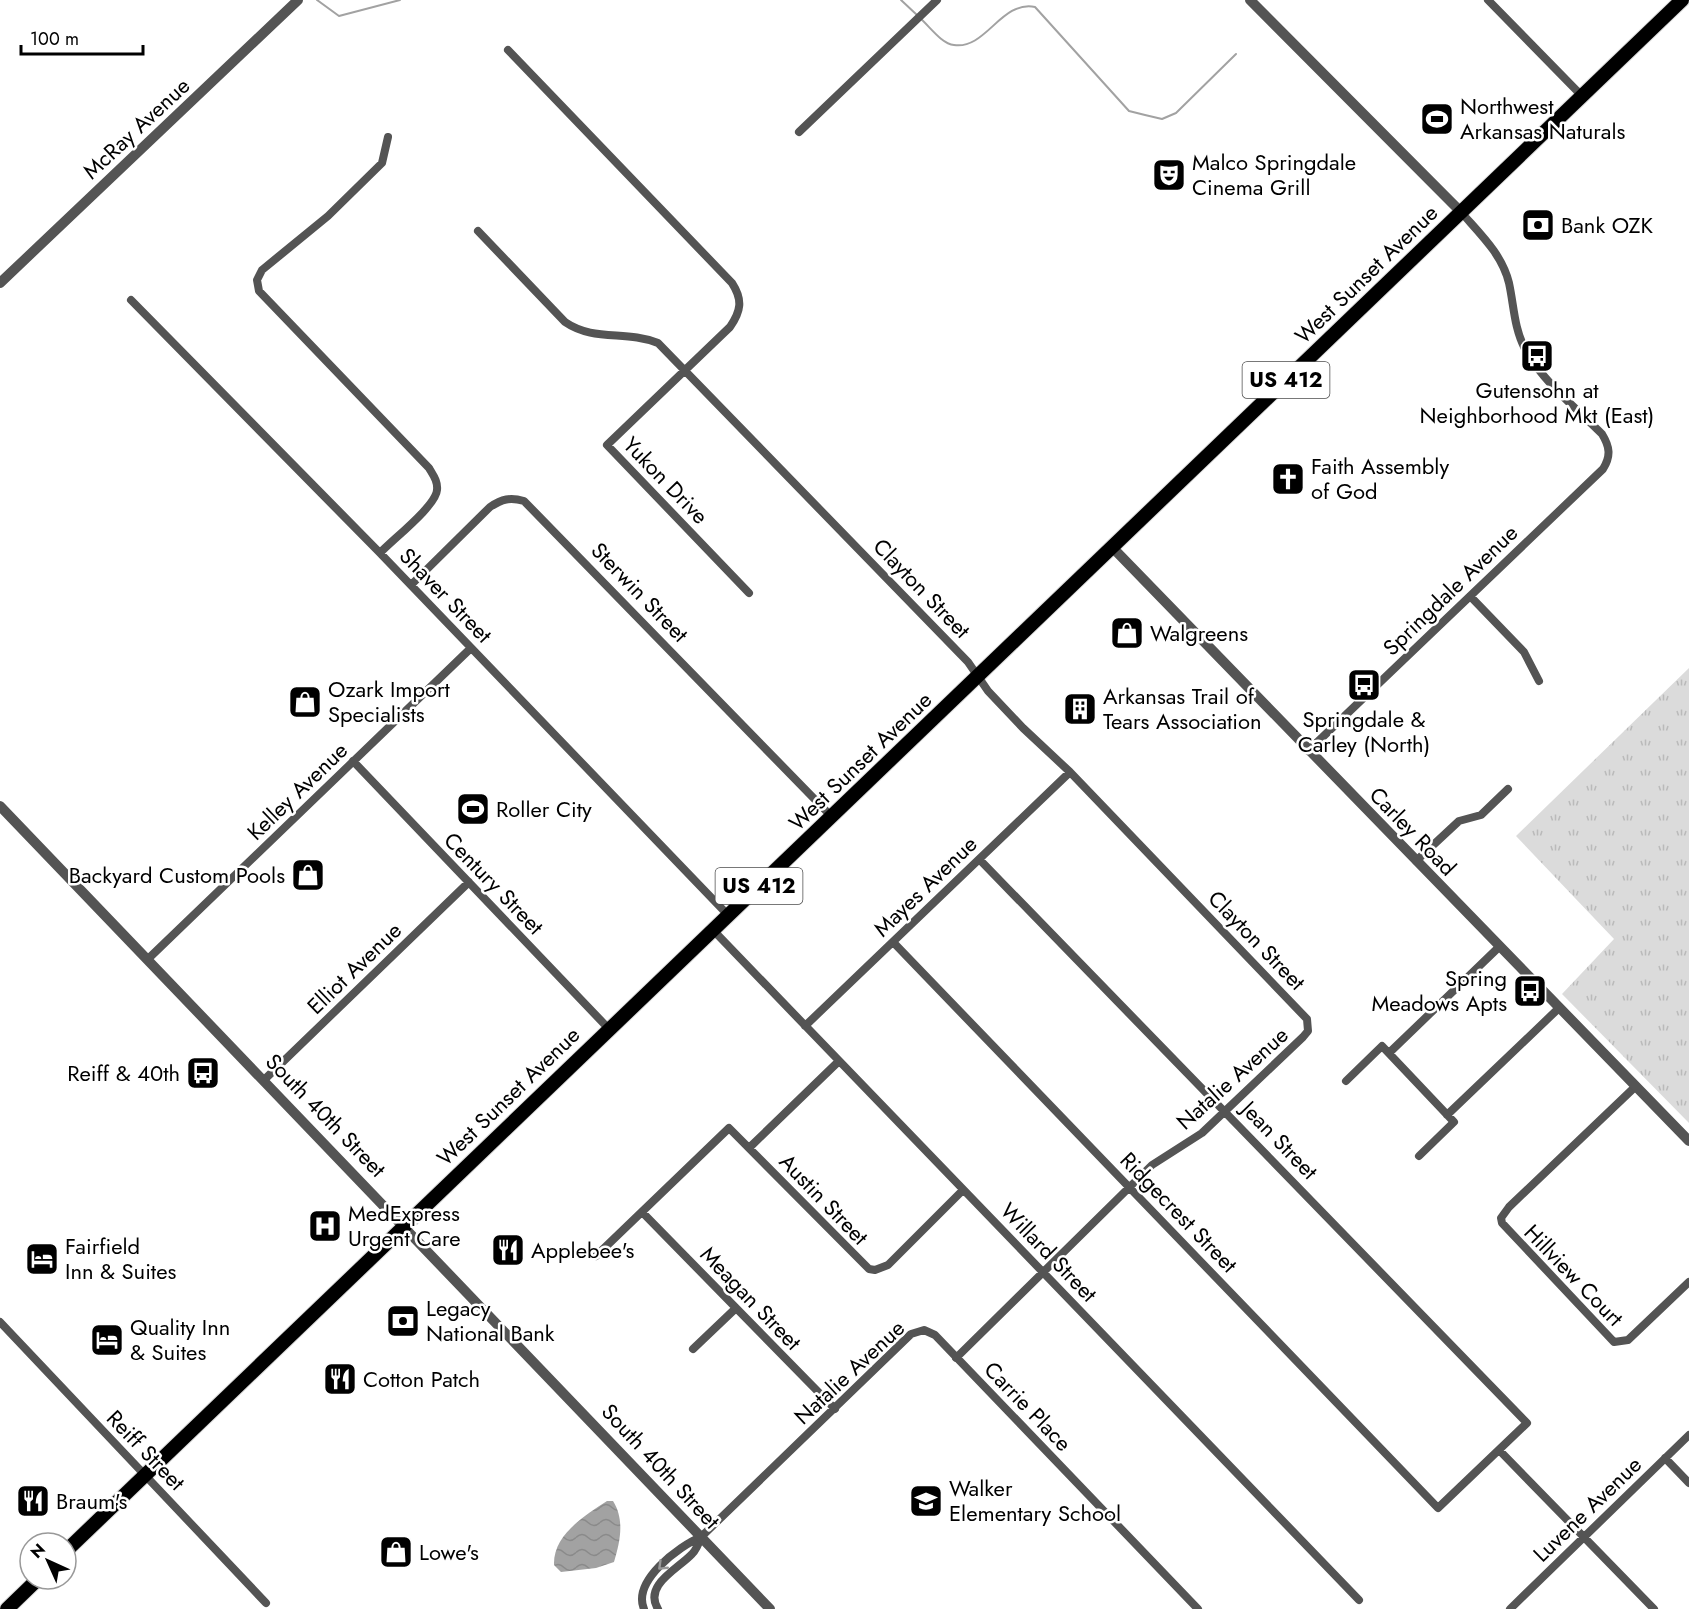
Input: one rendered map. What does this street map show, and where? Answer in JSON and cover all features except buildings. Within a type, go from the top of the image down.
[{"type":"highway","name":"West Sunset Avenue","points":[[78,1540],[1682,0]]},
{"type":"highway","points":[[6,1609],[25,1591]]},
{"type":"street","points":[[799,132],[937,0]]},
{"type":"street","points":[[1250,0],[1461,212]]},
{"type":"street","points":[[1488,0],[1582,96]]},
{"type":"street","name":"McRay Avenue","points":[[0,283],[294,4]]},
{"type":"street","points":[[507,50],[724,274],[739,293],[738,314],[730,327],[685,370]]},
{"type":"street","name":"Shaver Street","points":[[388,137],[382,163],[328,216],[262,270],[257,280],[259,291],[429,468],[436,480],[438,492],[431,503],[380,553],[728,915]]},
{"type":"street","name":"Springdale Avenue","points":[[1308,751],[1604,469],[1608,460],[1609,452],[1602,434],[1530,358],[1519,334],[1509,284],[1499,256],[1461,212]]},
{"type":"street","name":"Clayton Street","points":[[478,231],[565,322],[576,329],[602,336],[626,334],[658,343],[968,662],[1010,715],[1070,772],[1303,1014],[1309,1024]]},
{"type":"street","points":[[131,300],[380,553]]},
{"type":"street","name":"Yukon Drive","points":[[685,370],[608,445],[748,593]]},
{"type":"street","name":"Sterwin Street","points":[[411,585],[490,507],[501,500],[513,497],[524,501],[832,817]]},
{"type":"street","name":"Carley Road","points":[[1112,547],[1689,1141]]},
{"type":"street","points":[[1470,596],[1524,652],[1539,681]]},
{"type":"street","name":"Kelley Avenue","points":[[148,959],[471,648]]},
{"type":"street","name":"Century Street","points":[[353,761],[609,1029]]},
{"type":"street","name":"Mayes Avenue","points":[[805,1026],[1070,772]]},
{"type":"street","points":[[1416,861],[1458,821],[1481,815],[1508,789]]},
{"type":"street","name":"South 40th Street","points":[[0,806],[265,1079],[770,1609]]},
{"type":"street","name":"Jean Street","points":[[979,859],[1527,1423],[1499,1450]]},
{"type":"street","name":"Elliot Avenue","points":[[265,1079],[469,882]]},
{"type":"street","name":"Willard Street","points":[[713,930],[1359,1600]]},
{"type":"street","name":"Ridgecrest Street","points":[[893,942],[1438,1508],[1499,1450]]},
{"type":"street","points":[[1389,1053],[1499,947]]},
{"type":"street","points":[[1447,1115],[1559,1008]]},
{"type":"street","name":"Natalie Avenue","points":[[702,1537],[917,1331],[924,1330],[935,1335],[956,1358],[1152,1165],[1190,1142],[1226,1111],[1303,1037],[1309,1024]]},
{"type":"street","points":[[1346,1081],[1382,1046],[1389,1053],[1454,1122],[1419,1156]]},
{"type":"street","points":[[596,1256],[729,1128],[749,1148],[839,1061]]},
{"type":"street","name":"Hillview Court","points":[[1636,1086],[1509,1207],[1501,1218],[1502,1223],[1614,1342],[1628,1340],[1689,1282]]},
{"type":"street","name":"Austin Street","points":[[749,1148],[863,1266],[875,1270],[888,1265],[963,1190]]},
{"type":"street","name":"Meagan Street","points":[[642,1212],[835,1409]]},
{"type":"street","points":[[693,1349],[735,1309]]},
{"type":"street","name":"Reiff Street","points":[[0,1322],[267,1603]]},
{"type":"street","name":"Carrie Place","points":[[956,1358],[1198,1609]]},
{"type":"street","name":"Luvene Avenue","points":[[1510,1609],[1689,1435]]},
{"type":"street","points":[[1499,1450],[1654,1609]]},
{"type":"street","points":[[1665,1458],[1689,1483]]},
{"type":"street","points":[[657,1609],[654,1602],[656,1589],[694,1552],[702,1537]]},
{"type":"street","points":[[644,1609],[641,1595],[650,1577],[686,1544],[702,1537]]},
{"type":"green space","points":[[1689,668],[1689,1123],[1562,994],[1614,939],[1516,836]]},
{"type":"water","points":[[607,1501],[613,1501],[620,1523],[614,1562],[596,1568],[561,1572],[554,1565],[555,1554],[564,1536],[571,1527]]},
{"type":"waterway","points":[[317,0],[339,16],[400,0]]},
{"type":"waterway","points":[[901,0],[917,15]]},
{"type":"waterway","points":[[921,19],[945,42],[965,45],[985,33],[1012,11],[1023,7],[1035,7],[1129,111],[1162,119],[1176,113],[1236,54]]},
{"type":"place","name":"Northwest Arkansas Naturals","points":[[1437,119]]},
{"type":"place","name":"Malco Springdale Cinema Grill","points":[[1169,175]]},
{"type":"place","name":"Bank OZK","points":[[1538,225]]},
{"type":"place","name":"Gutensohn at Neighborhood Mkt (East)","points":[[1537,356]]},
{"type":"place","name":"Faith Assembly of God","points":[[1288,479]]},
{"type":"place","name":"Walgreens","points":[[1127,633]]},
{"type":"place","name":"Springdale & Carley (North)","points":[[1364,685]]},
{"type":"place","name":"Ozark Import Specialists","points":[[305,702]]},
{"type":"place","name":"Arkansas Trail of Tears Association","points":[[1080,709]]},
{"type":"place","name":"Roller City","points":[[473,809]]},
{"type":"place","name":"Backyard Custom Pools","points":[[308,875]]},
{"type":"place","name":"Spring Meadows Apts","points":[[1530,991]]},
{"type":"place","name":"Reiff & 40th","points":[[203,1073]]},
{"type":"place","name":"MedExpress Urgent Care","points":[[325,1226]]},
{"type":"place","name":"Applebee's","points":[[508,1250]]},
{"type":"place","name":"Fairfield Inn & Suites","points":[[42,1259]]},
{"type":"place","name":"Legacy National Bank","points":[[403,1321]]},
{"type":"place","name":"Quality Inn & Suites","points":[[107,1340]]},
{"type":"place","name":"Cotton Patch","points":[[340,1379]]},
{"type":"place","name":"Braum's","points":[[33,1501]]},
{"type":"place","name":"Walker Elementary School","points":[[926,1501]]},
{"type":"place","name":"Lowe's","points":[[396,1552]]}]
